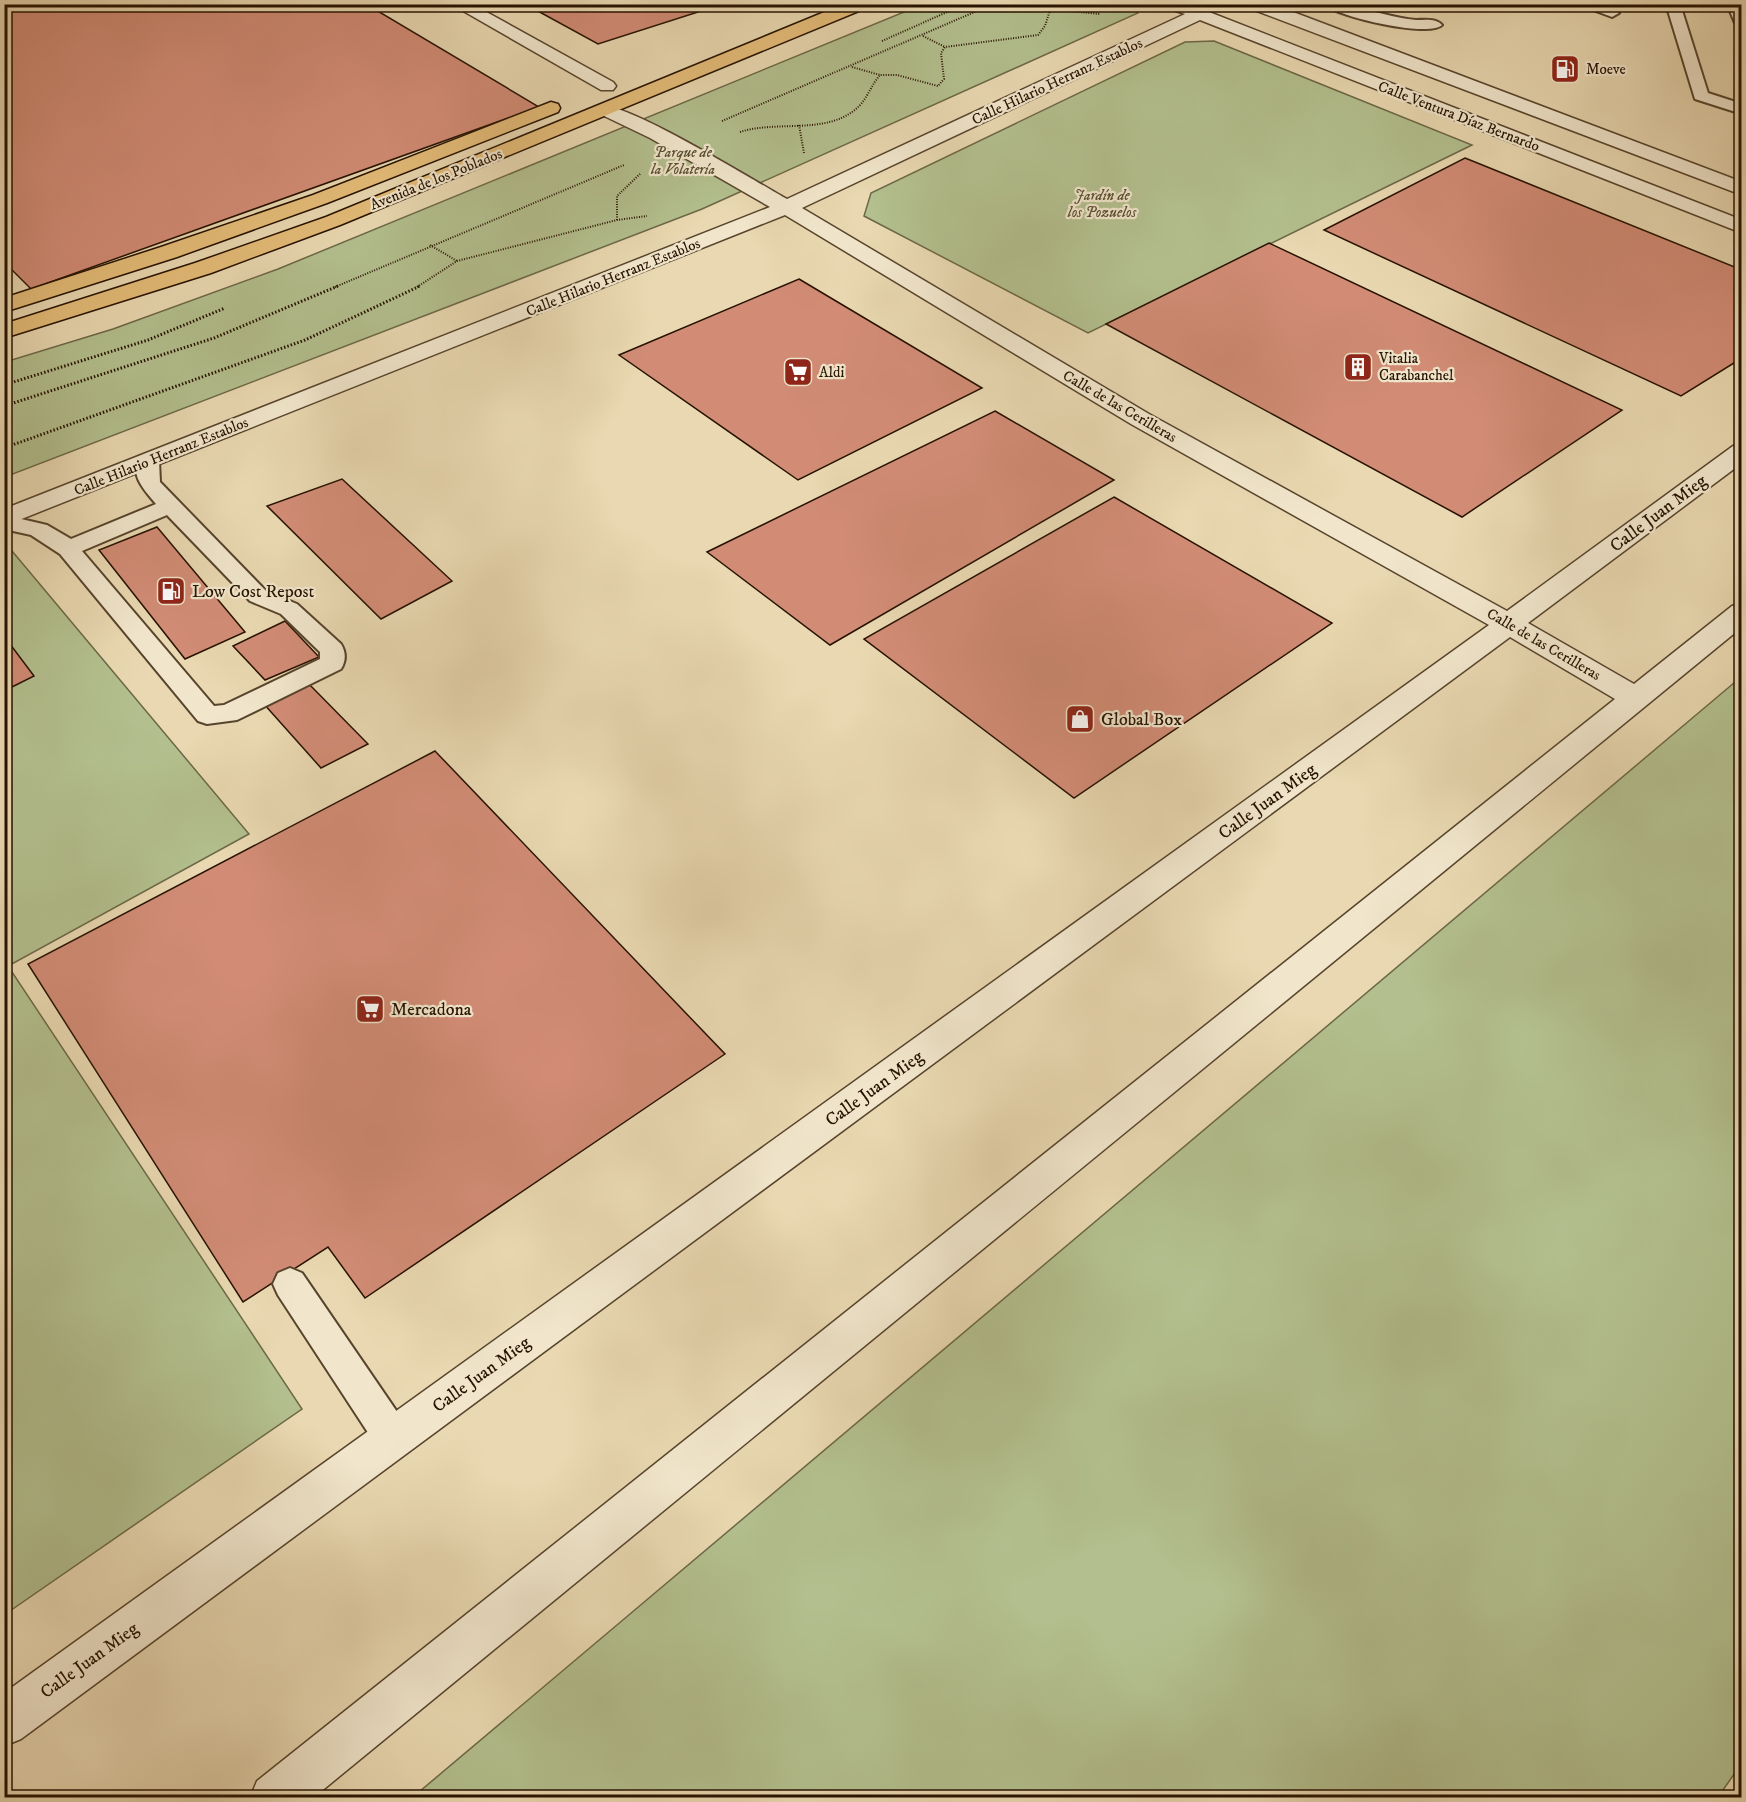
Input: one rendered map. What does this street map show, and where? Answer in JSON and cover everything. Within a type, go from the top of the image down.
[{"type":"main road","name":"Avenida de los Poblados","points":[[4,331],[203,268],[333,221],[607,98],[860,4]]},
{"type":"main road","name":"Avenida de los Poblados","points":[[4,305],[169,252],[320,199],[580,97],[607,98],[630,77]]},
{"type":"street","name":"Calle de las Cerilleras","points":[[459,4],[607,98],[657,134],[1140,419],[1509,624],[1636,698]]},
{"type":"street","name":"Calle Ventura Díaz Bernardo","points":[[1176,4],[1202,9],[1742,227]]},
{"type":"street","name":"Calle Ventura Díaz Bernardo","points":[[1255,4],[1742,189]]},
{"type":"street","name":"Calle Hilario Herranz Establos","points":[[4,520],[785,208],[1202,9]]},
{"type":"street","name":"Calle Juan Mieg","points":[[4,1722],[1509,624],[1742,451]]},
{"type":"street","points":[[274,1797],[1742,612]]},
{"type":"lane","points":[[1331,4],[1371,19],[1411,25],[1435,25]]},
{"type":"lane","points":[[1353,4],[1368,10],[1389,12],[1396,8]]},
{"type":"lane","points":[[1584,4],[1612,13]]},
{"type":"lane","points":[[1673,4],[1701,96],[1742,110]]},
{"type":"lane","points":[[4,520],[39,528],[51,534],[68,549],[207,715],[228,714],[332,663],[332,650],[289,609],[258,596],[149,483],[148,461]]},
{"type":"lane","points":[[68,549],[170,506]]},
{"type":"lane","points":[[290,1284],[393,1438]]},
{"type":"path","points":[[715,124],[852,67],[993,4]]},
{"type":"path","points":[[923,36],[945,47],[1038,35],[1046,26],[1052,4]]},
{"type":"path","points":[[1051,9],[1106,15]]},
{"type":"path","points":[[852,67],[880,75],[897,75],[938,86],[944,79],[942,53],[945,47]]},
{"type":"path","points":[[734,134],[745,130],[824,123],[846,117],[858,108],[870,86],[880,75]]},
{"type":"path","points":[[799,124],[806,160]]},
{"type":"path","points":[[4,406],[214,338],[430,245],[630,163]]},
{"type":"path","points":[[617,219],[617,196],[643,172]]},
{"type":"path","points":[[4,448],[305,340],[416,288],[457,261],[617,219],[654,214]]},
{"type":"path","points":[[430,245],[457,261]]},
{"type":"green space","name":"Parque de la Volatería","points":[[1133,4],[1138,13],[702,209],[5,477],[5,362],[113,329],[278,269],[921,5]]},
{"type":"green space","name":"Jardín de los Pozuelos","points":[[1214,41],[1472,145],[1088,333],[864,216],[871,193],[1185,42]]},
{"type":"green space","points":[[7,545],[249,834],[8,966],[302,1409],[7,1613],[5,1612],[4,547]]},
{"type":"green space","points":[[1741,677],[1742,1763],[1718,1797],[413,1797]]},
{"type":"building","points":[[4,4],[366,4],[539,107],[31,289],[4,262]]},
{"type":"building","points":[[525,4],[603,4],[613,9],[629,4],[723,4],[598,44]]},
{"type":"building","points":[[1465,158],[1742,270],[1742,358],[1681,396],[1324,230]]},
{"type":"building","name":"Vitalia Carabanchel","points":[[1269,243],[1622,410],[1462,517],[1106,324]]},
{"type":"building","name":"Aldi","points":[[799,279],[982,388],[798,480],[619,355]]},
{"type":"building","points":[[995,411],[1114,480],[830,645],[707,552]]},
{"type":"building","points":[[342,479],[452,581],[381,619],[267,506]]},
{"type":"building","name":"Global Box","points":[[1114,497],[1332,623],[1074,798],[864,639]]},
{"type":"building","name":"Low Cost Repost","points":[[157,527],[245,632],[185,659],[99,550]]},
{"type":"building","points":[[285,621],[319,657],[265,680],[233,646]]},
{"type":"building","points":[[4,636],[34,676],[4,691]]},
{"type":"building","points":[[306,681],[368,744],[321,768],[263,703]]},
{"type":"building","name":"Mercadona","points":[[435,751],[725,1054],[365,1298],[328,1247],[243,1302],[28,964]]},
{"type":"place","name":"Moeve","points":[[1565,69]]},
{"type":"place","name":"Vitalia Carabanchel","points":[[1358,367]]},
{"type":"place","name":"Aldi","points":[[798,372]]},
{"type":"place","name":"Low Cost Repost","points":[[171,591]]},
{"type":"place","name":"Global Box","points":[[1080,719]]},
{"type":"place","name":"Mercadona","points":[[370,1009]]}]
